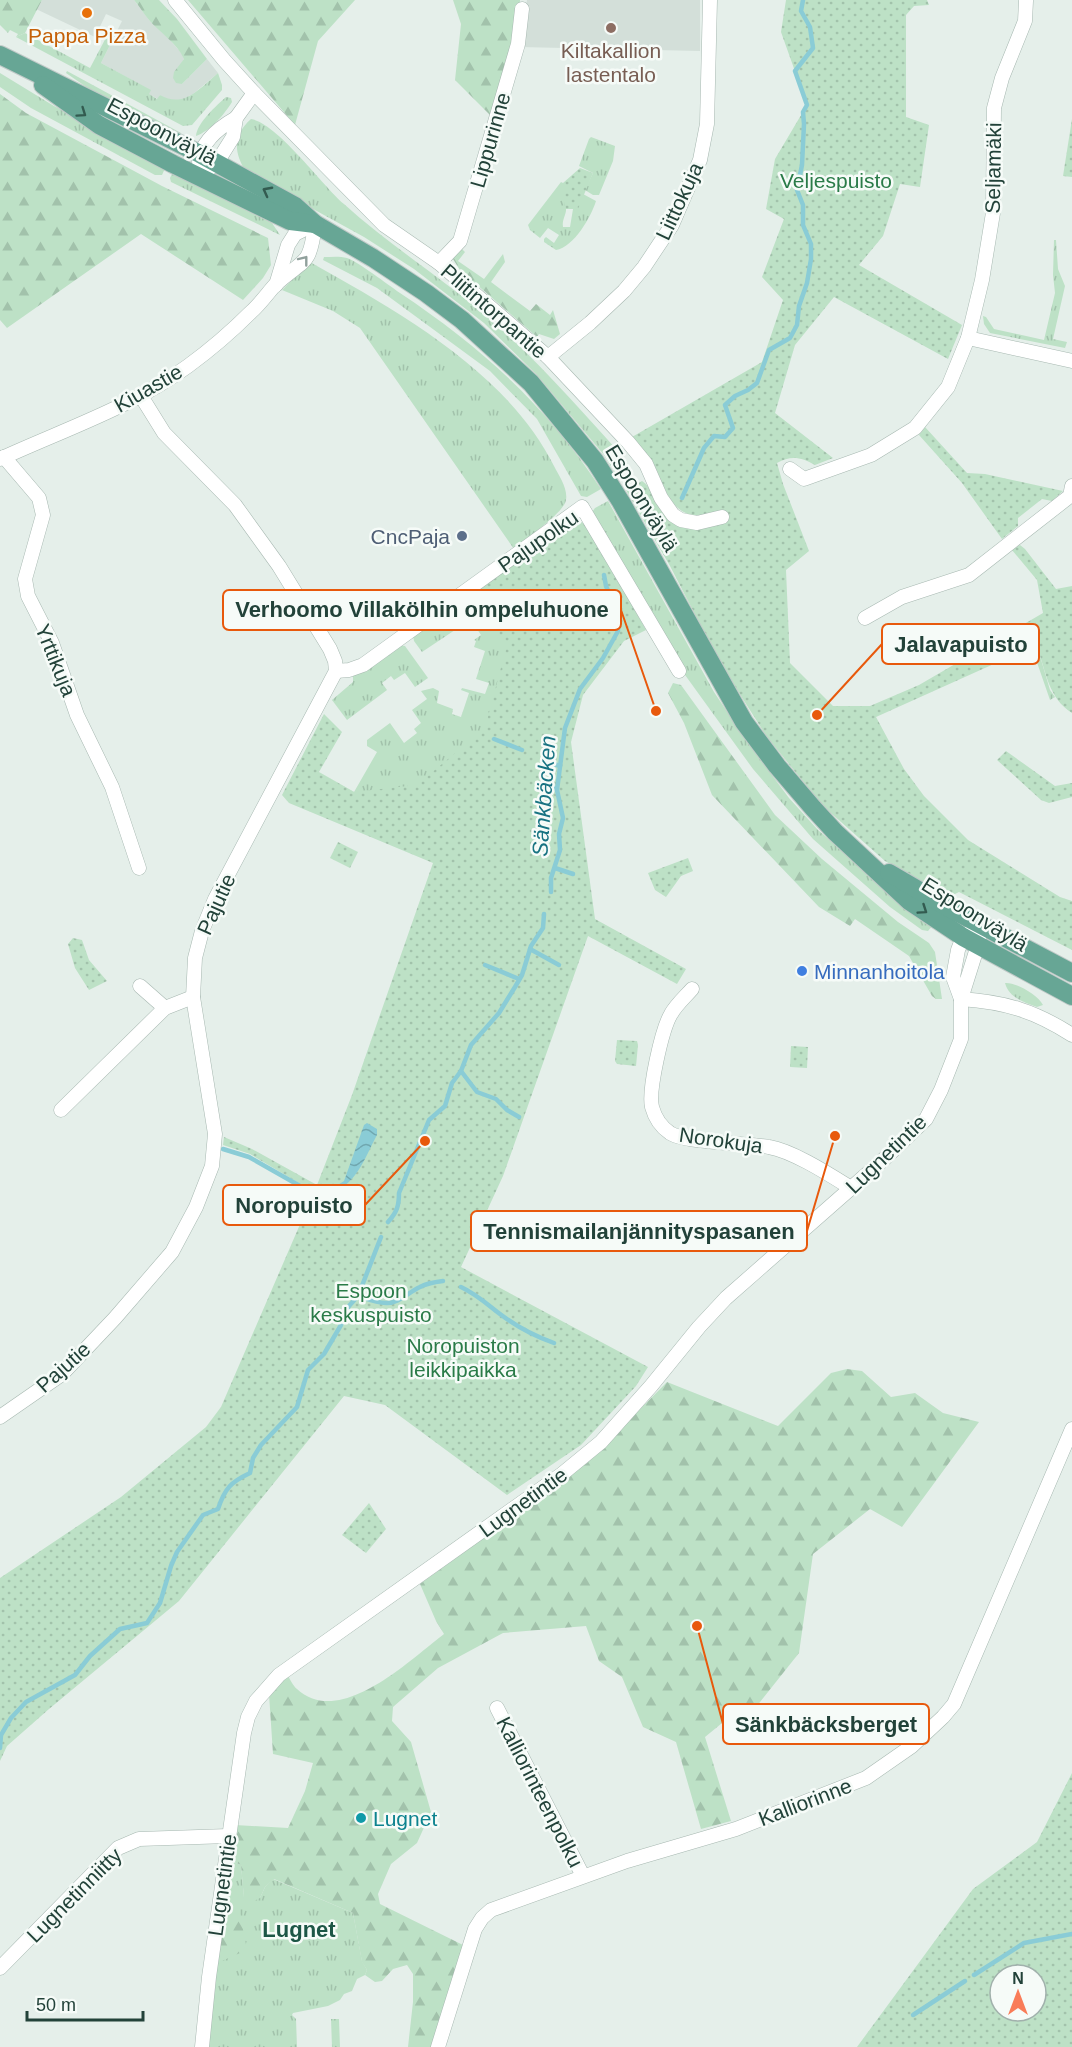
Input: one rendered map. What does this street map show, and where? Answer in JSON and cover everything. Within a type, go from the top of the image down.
[{"type":"main road","name":"Espoonväylä","points":[[0,55],[200,154],[295,206],[315,224],[373,258],[462,320],[531,383],[595,461],[621,502],[744,722],[813,808],[909,901],[971,941],[1072,996]]},
{"type":"main road","name":"Espoonväylä","points":[[0,55],[99,125],[290,221],[315,224]]},
{"type":"main road","name":"Espoonväylä","points":[[863,858],[1072,973]]},
{"type":"street","name":"Pliitintorpantie","points":[[175,0],[254,93],[384,225],[440,264],[548,357],[628,442],[646,465],[673,515],[681,520],[697,523],[722,517]]},
{"type":"street","name":"Liittokuja","points":[[548,357],[590,323],[624,291],[644,267],[672,225],[700,160],[707,124],[710,0]]},
{"type":"street","name":"Seljamäki","points":[[790,469],[804,479],[871,455],[915,428],[948,387],[968,338],[976,307],[992,225],[994,108],[1002,78],[1025,21],[1026,1]]},
{"type":"street","name":"Lippurinne","points":[[440,264],[460,241],[518,44],[522,9]]},
{"type":"street","points":[[198,176],[200,154],[220,127],[236,118],[254,93]]},
{"type":"street","points":[[198,176],[216,164],[233,137],[236,118]]},
{"type":"street","name":"Kiuastie","points":[[276,285],[288,245],[295,234],[315,224]]},
{"type":"street","name":"Kiuastie","points":[[2,458],[141,396],[188,365],[251,312],[276,285],[300,266],[309,256],[315,224]]},
{"type":"street","points":[[968,338],[1072,361]]},
{"type":"street","points":[[141,396],[164,433],[235,505],[279,566],[330,649],[336,671]]},
{"type":"street","name":"Yrttikuja","points":[[2,458],[39,498],[43,515],[25,579],[28,596],[52,643],[77,714],[112,787],[139,868]]},
{"type":"street","points":[[865,618],[902,597],[969,575],[1070,496],[1072,486]]},
{"type":"street","name":"Pajupolku","points":[[336,671],[349,670],[363,665],[582,507],[679,671]]},
{"type":"street","name":"Pajutie","points":[[0,1417],[62,1374],[115,1318],[172,1252],[196,1207],[212,1166],[215,1134],[193,997],[195,958],[207,915],[336,671]]},
{"type":"street","points":[[971,941],[980,924]]},
{"type":"street","name":"Lugnetintie","points":[[202,2047],[209,1977],[238,1766],[248,1718],[256,1701],[279,1675],[562,1474],[594,1448],[651,1386],[726,1298],[926,1119],[933,1109],[961,1039],[960,999],[953,977],[954,962],[971,941]]},
{"type":"street","points":[[140,986],[165,1008]]},
{"type":"street","name":"Norokuja","points":[[692,989],[671,1014],[661,1042],[655,1068],[651,1105],[658,1122],[671,1135],[771,1147],[851,1188]]},
{"type":"street","points":[[61,1110],[165,1008],[193,997]]},
{"type":"street","points":[[960,999],[990,1001],[1017,1007],[1050,1020],[1072,1035]]},
{"type":"street","name":"Kalliorinne","points":[[438,2047],[475,1929],[491,1910],[583,1876],[736,1829],[866,1778],[912,1746],[944,1717],[954,1704],[1072,1429]]},
{"type":"street","name":"Kalliorinteenpolku","points":[[497,1708],[583,1876]]},
{"type":"street","name":"Lugnetinniitty","points":[[0,1968],[118,1848],[139,1839],[228,1836]]},
{"type":"shaded area","points":[[42,0],[134,0],[149,20],[183,55],[184,59],[180,66],[182,84],[207,59],[218,73],[193,94],[181,100],[169,101],[160,95],[158,99],[148,94],[150,90],[101,63],[122,21],[106,14],[95,37],[36,9]]},
{"type":"shaded area","name":"Kiltakallion lastentalo","points":[[527,0],[700,0],[700,51],[519,47]]},
{"type":"green space","points":[[0,0],[42,0],[25,33],[16,37],[18,34],[10,30],[8,33],[0,25]]},
{"type":"green space","points":[[134,0],[159,0],[177,19],[207,59],[182,84],[176,83],[173,78],[174,72],[184,59],[181,53],[149,20]]},
{"type":"green space","points":[[188,0],[355,0],[318,41],[295,125]]},
{"type":"green space","points":[[453,0],[520,0],[493,118],[455,80],[461,24]]},
{"type":"green space","name":"Veljespuisto","points":[[786,0],[927,0],[929,5],[914,6],[906,15],[906,117],[929,125],[920,187],[900,184],[883,236],[859,265],[962,325],[948,359],[834,297],[795,345],[775,413],[833,458],[815,465],[796,458],[777,463],[809,551],[786,570],[790,663],[833,706],[870,706],[919,685],[1043,613],[1037,580],[1012,550],[1020,545],[1056,589],[1072,586],[1072,713],[1064,707],[1053,692],[1037,647],[876,717],[904,769],[924,796],[968,840],[1060,897],[1072,901],[1072,950],[959,892],[947,898],[885,861],[823,806],[767,737],[720,663],[670,566],[626,490],[642,481],[649,487],[659,508],[674,523],[686,527],[702,526],[700,517],[689,515],[669,498],[653,463],[632,437],[762,362],[783,300],[762,277],[784,219],[766,209],[775,159],[807,105],[781,32]]},
{"type":"green space","points":[[110,30],[116,33],[101,63],[151,90],[149,94],[157,99],[160,95],[177,100],[184,98],[198,90],[218,73],[222,90],[192,125],[183,126],[16,37],[25,33],[90,68]]},
{"type":"green space","points":[[67,71],[181,133],[177,137],[95,93],[66,73]]},
{"type":"green space","points":[[0,73],[54,106],[167,164],[162,175],[155,175],[31,108],[0,87]]},
{"type":"green space","points":[[0,94],[26,113],[162,186],[268,238],[271,265],[263,278],[243,300],[141,234],[7,328],[0,320]]},
{"type":"green space","points":[[226,97],[231,98],[232,102],[225,112],[211,126],[196,136],[203,120]]},
{"type":"green space","points":[[251,119],[273,131],[361,219],[469,302],[506,334],[576,405],[627,461],[629,469],[618,478],[604,455],[536,374],[484,323],[414,269],[364,237],[246,172],[239,158],[237,144],[241,132]]},
{"type":"green space","points":[[1072,119],[1072,177],[1063,176]]},
{"type":"green space","points":[[591,137],[615,146],[613,161],[599,195],[593,195],[585,190],[593,173],[579,166]]},
{"type":"green space","points":[[580,168],[593,173],[578,209],[566,209],[563,183]]},
{"type":"green space","points":[[174,170],[270,220],[280,235],[171,182],[170,178]]},
{"type":"green space","points":[[561,182],[566,208],[563,227],[570,227],[573,209],[578,208],[583,194],[596,201],[586,223],[575,237],[563,248],[556,250],[544,242],[544,239],[546,237],[554,243],[559,235],[548,228],[540,238],[530,230],[528,225]]},
{"type":"green space","points":[[1054,240],[1056,240],[1058,269],[1065,286],[1053,339],[1067,342],[1065,348],[990,333],[984,324],[983,316],[994,329],[1044,340],[1055,293]]},
{"type":"green space","points":[[459,249],[465,252],[458,261],[484,279],[503,254],[505,262],[491,282],[530,311],[536,304],[550,315],[553,310],[560,334],[554,339],[539,334],[537,337],[460,270],[453,259]]},
{"type":"green space","points":[[324,257],[344,257],[359,264],[430,314],[485,357],[511,380],[558,431],[601,489],[587,497],[581,496],[537,419],[490,371],[377,288],[323,260]]},
{"type":"green space","points":[[310,262],[414,324],[480,373],[509,401],[534,432],[564,487],[566,500],[552,519],[514,549],[360,328],[333,311],[282,290]]},
{"type":"green space","points":[[925,427],[967,473],[985,474],[1063,491],[1052,501],[1042,499],[1018,518],[1018,526],[1002,539],[962,483],[919,435]]},
{"type":"green space","points":[[608,501],[714,692],[748,743],[789,798],[818,830],[897,899],[933,925],[928,931],[922,930],[890,907],[813,839],[753,769],[680,668],[592,512]]},
{"type":"green space","name":"Espoon keskuspuisto","points":[[570,521],[580,521],[588,527],[646,630],[624,641],[583,695],[571,742],[595,919],[686,969],[677,984],[588,936],[503,1176],[461,1267],[648,1367],[636,1386],[581,1445],[507,1495],[385,1405],[344,1396],[179,1601],[7,1746],[0,1761],[0,1578],[121,1497],[206,1427],[221,1407],[314,1192],[250,1154],[223,1145],[224,1137],[252,1149],[317,1185],[352,1095],[433,863],[289,803],[282,795],[324,714],[342,732],[319,772],[354,792],[417,785],[485,728],[507,645],[471,593]]},
{"type":"green space","points":[[550,535],[505,881],[319,772],[354,792],[377,752],[367,746],[367,740],[390,723],[404,743],[417,733],[414,729],[421,723],[412,710],[427,699],[421,691],[433,688],[439,691],[437,703],[453,709],[452,714],[461,717],[469,693],[461,690],[462,688],[485,694],[489,683],[476,679],[485,651],[474,647],[476,641],[474,640],[481,635],[471,620],[462,626],[452,608]]},
{"type":"green space","points":[[437,617],[449,620],[455,630],[422,652],[413,636]]},
{"type":"green space","points":[[397,645],[405,646],[428,678],[415,687],[405,673],[394,680],[391,676],[382,683],[387,690],[347,720],[332,700],[353,682],[353,676]]},
{"type":"green space","points":[[1037,646],[1050,690],[1055,697],[1050,700],[1032,648]]},
{"type":"green space","points":[[673,683],[681,685],[775,815],[822,859],[898,922],[929,943],[935,952],[942,999],[932,996],[909,956],[855,919],[850,926],[819,907],[712,795],[684,723],[668,693]]},
{"type":"green space","points":[[1006,751],[1055,786],[1072,783],[1072,797],[1049,803],[1041,800],[997,760]]},
{"type":"green space","points":[[338,842],[358,852],[350,868],[330,858]]},
{"type":"green space","points":[[688,858],[693,871],[681,876],[666,897],[655,890],[648,873]]},
{"type":"green space","points":[[73,938],[82,940],[89,960],[107,981],[89,990],[75,968],[68,944]]},
{"type":"green space","points":[[1005,983],[1026,990],[1043,1005],[1037,1007],[1018,999]]},
{"type":"green space","points":[[617,1040],[637,1041],[636,1066],[617,1064],[615,1061]]},
{"type":"green space","points":[[791,1046],[808,1047],[807,1068],[790,1067]]},
{"type":"green space","points":[[847,1369],[862,1371],[891,1397],[915,1393],[943,1413],[979,1422],[902,1527],[870,1509],[813,1554],[799,1653],[756,1707],[727,1719],[705,1737],[731,1821],[701,1829],[676,1742],[643,1727],[622,1677],[599,1661],[586,1626],[503,1633],[438,1668],[393,1707],[392,1721],[411,1742],[431,1812],[417,1843],[391,1864],[378,1894],[380,1904],[463,1945],[433,2047],[408,2047],[413,2002],[413,1974],[407,1965],[393,1969],[382,1981],[375,1982],[365,1975],[367,1970],[362,1962],[353,1913],[274,1879],[265,1887],[260,1898],[250,1903],[244,1898],[241,1865],[229,1860],[235,1825],[288,1828],[305,1791],[313,1763],[273,1754],[269,1694],[287,1674],[296,1688],[314,1699],[333,1701],[354,1696],[374,1686],[413,1659],[444,1634],[420,1584],[587,1463],[667,1382],[778,1426],[831,1373]]},
{"type":"green space","points":[[369,1503],[386,1529],[366,1553],[342,1535]]},
{"type":"green space","points":[[1072,1773],[1072,2047],[857,2047],[973,1889],[1037,1842]]},
{"type":"green space","points":[[229,1860],[241,1865],[244,1897],[260,1898],[265,1887],[273,1879],[353,1913],[362,1961],[367,1970],[365,1975],[357,1979],[352,1991],[344,1994],[340,2000],[328,2006],[293,2013],[296,2019],[297,2047],[207,2047]]},
{"type":"green space","points":[[239,1908],[247,1950],[217,1963],[224,1910]]},
{"type":"green space","points":[[331,2019],[339,2019],[340,2047],[332,2047]]},
{"type":"water","points":[[367,1123],[377,1129],[377,1135],[359,1170],[338,1190],[327,1192],[344,1181],[364,1125]]},
{"type":"waterway","name":"Sänkbäcken","points":[[682,498],[704,448],[714,436],[725,437],[733,428],[725,405],[757,383],[769,350],[790,338],[797,325],[799,306],[807,283],[811,259],[811,244],[803,225],[803,205],[797,190],[802,165],[803,112],[807,105],[795,71],[813,48],[810,27],[801,11],[803,0]]},
{"type":"waterway","name":"Sänkbäcken","points":[[551,892],[551,878],[560,850],[559,834],[563,818],[557,790],[565,728],[580,689],[603,658],[618,631],[618,614],[606,586],[604,575]]},
{"type":"waterway","points":[[494,739],[522,750]]},
{"type":"waterway","points":[[544,761],[560,766]]},
{"type":"waterway","points":[[541,784],[557,789]]},
{"type":"waterway","points":[[555,868],[573,874]]},
{"type":"waterway","name":"Sänkbäcken","points":[[388,1222],[397,1209],[399,1193],[429,1120],[445,1106],[452,1083],[461,1071],[471,1045],[499,1013],[522,975],[531,946],[543,928],[544,914]]},
{"type":"waterway","points":[[530,949],[559,965]]},
{"type":"waterway","points":[[485,965],[519,979]]},
{"type":"waterway","points":[[461,1071],[477,1092],[496,1099],[507,1110],[519,1117]]},
{"type":"waterway","points":[[223,1149],[249,1157],[323,1199]]},
{"type":"waterway","name":"Sänkbäcken","points":[[0,1748],[1,1735],[11,1718],[26,1702],[75,1675],[90,1656],[120,1629],[147,1623],[160,1603],[177,1552],[203,1515],[218,1509],[230,1486],[250,1473],[253,1458],[261,1445],[297,1407],[308,1370],[324,1354],[349,1306],[358,1296],[381,1237]]},
{"type":"waterway","points":[[358,1296],[390,1303],[423,1286],[443,1281]]},
{"type":"waterway","points":[[461,1287],[519,1327],[554,1343]]},
{"type":"waterway","points":[[974,1975],[1024,1943],[1072,1934]]},
{"type":"waterway","points":[[913,2015],[965,1981]]},
{"type":"place","name":"Pappa Pizza","points":[[87,13]]},
{"type":"place","name":"Kiltakallion lastentalo","points":[[611,28]]},
{"type":"place","name":"CncPaja","points":[[462,536]]},
{"type":"place","name":"Verhoomo Villakölhin ompeluhuone","points":[[656,711]]},
{"type":"place","name":"Jalavapuisto","points":[[817,715]]},
{"type":"place","name":"Minnanhoitola","points":[[802,971]]},
{"type":"place","name":"Tennismailanjännityspasanen","points":[[835,1136]]},
{"type":"place","name":"Noropuisto","points":[[425,1141]]},
{"type":"place","name":"Sänkbäcksberget","points":[[697,1626]]},
{"type":"place","name":"Lugnet","points":[[361,1818]]},
{"type":"district","name":"Lugnet","points":[[299,1929]]},
{"type":"park label","name":"Noropuiston leikkipaikka","points":[[463,1357]]}]
